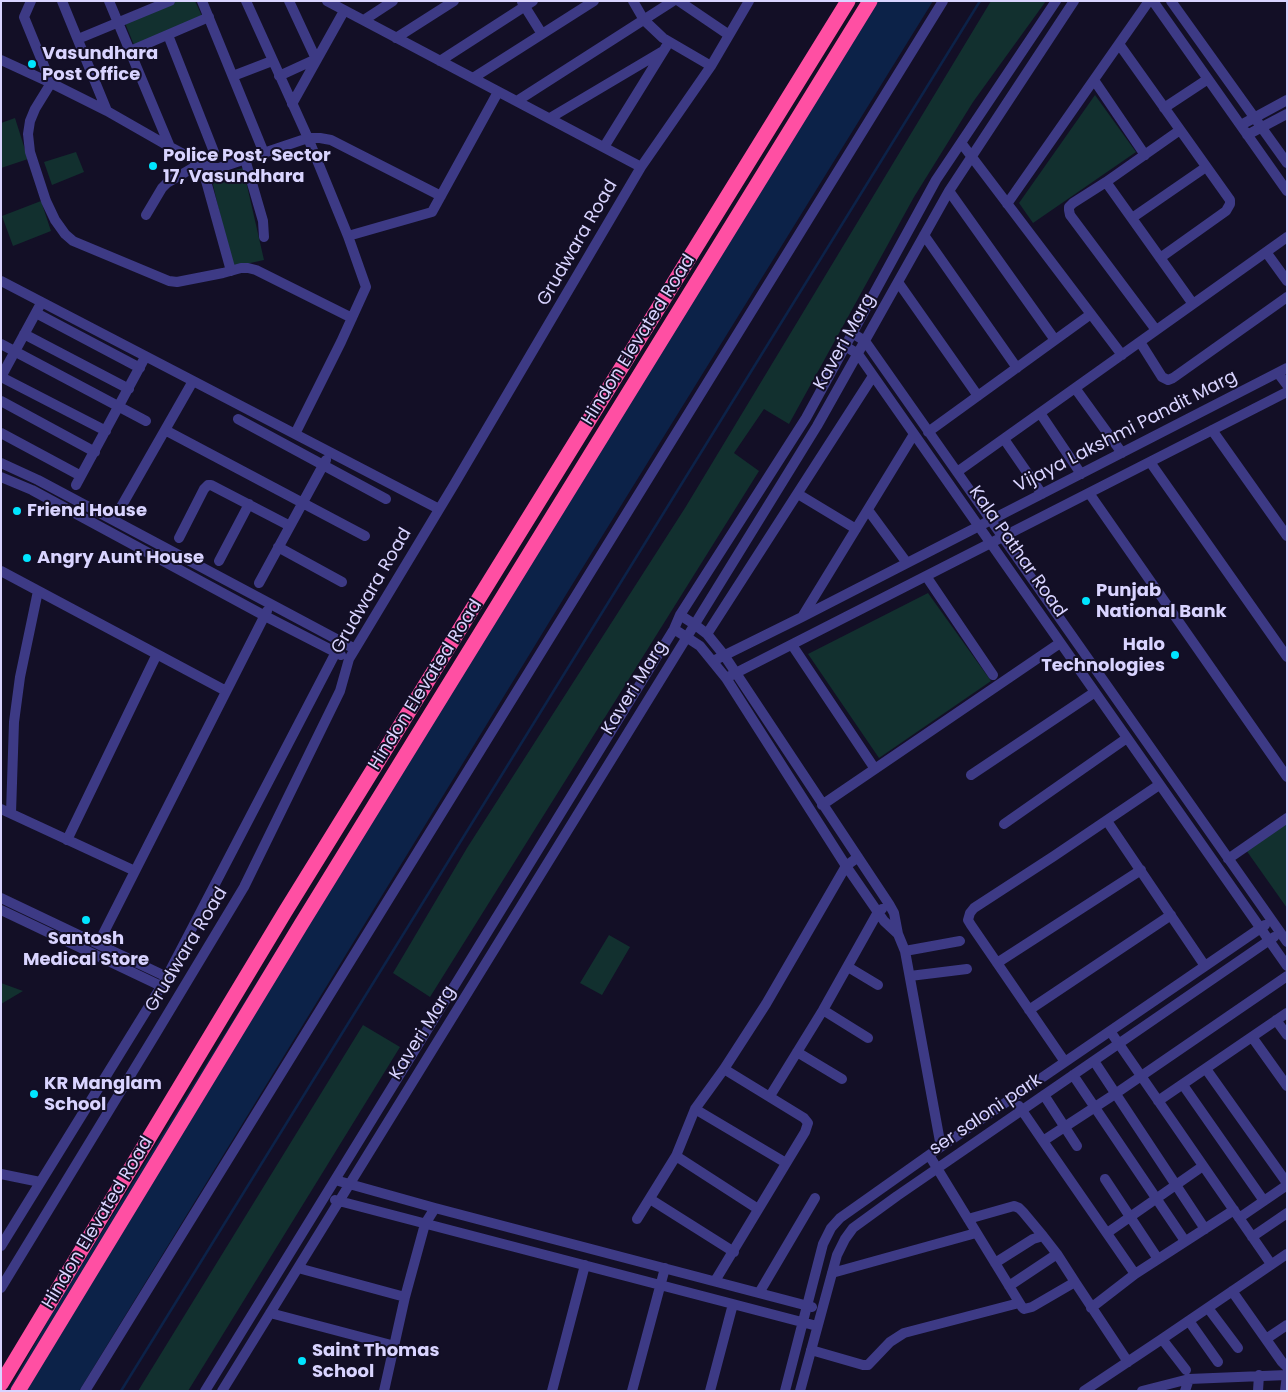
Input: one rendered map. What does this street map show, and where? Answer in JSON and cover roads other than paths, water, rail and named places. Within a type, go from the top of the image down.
[{"type":"highway","name":"Hindon Elevated Road","points":[[1,1384],[290,904],[848,1]]},
{"type":"highway","name":"Hindon Elevated Road","points":[[18,1391],[302,923],[870,1]]},
{"type":"street","points":[[31,1],[24,17],[51,83]]},
{"type":"street","points":[[62,1],[107,111]]},
{"type":"street","points":[[109,1],[170,147]]},
{"type":"street","points":[[78,39],[118,23],[156,4],[170,1]]},
{"type":"street","points":[[202,1],[264,152]]},
{"type":"street","points":[[246,1],[308,138],[348,236],[366,287],[295,434]]},
{"type":"street","points":[[289,1],[316,59]]},
{"type":"street","points":[[328,1],[641,166]]},
{"type":"street","points":[[364,20],[393,1]]},
{"type":"street","points":[[396,38],[454,1]]},
{"type":"street","points":[[472,78],[594,1]]},
{"type":"street","points":[[633,1],[644,20],[663,38],[710,66]]},
{"type":"street","points":[[517,101],[673,1]]},
{"type":"street","points":[[679,1],[729,35]]},
{"type":"street","name":"Grudwara Road","points":[[1,1288],[244,886],[340,691],[349,659],[641,166],[710,66],[749,1]]},
{"type":"street","points":[[85,1391],[943,1]]},
{"type":"street","name":"Kaveri Marg","points":[[205,1391],[674,628],[680,615],[806,418],[936,180],[962,144],[1056,1]]},
{"type":"street","name":"Kaveri Marg","points":[[222,1391],[817,426],[949,191],[1074,1]]},
{"type":"street","points":[[1007,204],[1149,1]]},
{"type":"street","points":[[1153,1],[1287,191]]},
{"type":"street","points":[[1171,1],[1287,164]]},
{"type":"street","points":[[440,61],[527,3],[542,34]]},
{"type":"street","points":[[292,104],[344,11]]},
{"type":"street","points":[[130,51],[209,17]]},
{"type":"street","points":[[168,35],[214,152]]},
{"type":"street","points":[[604,147],[669,42]]},
{"type":"street","points":[[1119,44],[1230,200],[1228,208],[1160,258]]},
{"type":"street","points":[[550,118],[663,51]]},
{"type":"street","points":[[279,76],[316,59]]},
{"type":"street","points":[[1,60],[107,111],[210,168],[219,168],[308,138],[320,138],[331,140],[441,196]]},
{"type":"street","points":[[233,76],[272,60]]},
{"type":"street","points":[[1164,108],[1208,79]]},
{"type":"street","points":[[1094,80],[1145,155]]},
{"type":"street","points":[[51,83],[34,109],[30,121],[28,134],[30,152],[46,201],[55,220],[65,234],[73,241],[169,281],[183,282],[248,268],[256,270],[352,318]]},
{"type":"street","points":[[348,236],[432,212],[498,92]]},
{"type":"street","points":[[1241,126],[1287,100]]},
{"type":"street","points":[[1247,135],[1287,114]]},
{"type":"street","points":[[1156,330],[1068,210],[1073,203],[1180,130]]},
{"type":"street","points":[[962,144],[1122,355]]},
{"type":"street","points":[[245,159],[264,221],[264,236]]},
{"type":"street","points":[[201,163],[231,271]]},
{"type":"street","points":[[146,215],[167,183],[201,163]]},
{"type":"street","points":[[1132,218],[1206,167]]},
{"type":"street","points":[[1106,182],[1193,304]]},
{"type":"street","points":[[949,191],[1055,340]]},
{"type":"street","points":[[924,235],[1017,368]]},
{"type":"street","points":[[957,472],[1287,237]]},
{"type":"street","points":[[1266,252],[1287,281]]},
{"type":"street","points":[[1,281],[439,509]]},
{"type":"street","points":[[898,282],[978,396]]},
{"type":"street","points":[[1140,342],[1162,376],[1168,380],[1287,297]]},
{"type":"street","points":[[41,302],[2,372],[106,431]]},
{"type":"street","points":[[1,433],[79,480],[142,365],[36,313]]},
{"type":"street","points":[[928,432],[1091,314]]},
{"type":"street","points":[[852,333],[865,341]]},
{"type":"street","points":[[24,334],[129,389]]},
{"type":"street","name":"Kala Pathar Road","points":[[865,341],[1287,942]]},
{"type":"street","points":[[1,344],[146,420]]},
{"type":"street","points":[[845,346],[858,354]]},
{"type":"street","name":"Kala Pathar Road","points":[[858,354],[1287,966]]},
{"type":"street","points":[[1282,371],[1287,385]]},
{"type":"street","name":"Vijaya Lakshmi Pandit Marg","points":[[713,661],[1282,371]]},
{"type":"street","points":[[707,634],[873,376]]},
{"type":"street","points":[[122,507],[193,381]]},
{"type":"street","points":[[1075,388],[1122,453]]},
{"type":"street","points":[[726,678],[1287,392]]},
{"type":"street","points":[[1,401],[95,452]]},
{"type":"street","points":[[1040,413],[1081,474]]},
{"type":"street","points":[[238,419],[386,499]]},
{"type":"street","points":[[165,430],[365,536]]},
{"type":"street","points":[[1212,430],[1287,536]]},
{"type":"street","points":[[802,617],[914,434]]},
{"type":"street","points":[[1004,439],[1042,494]]},
{"type":"street","points":[[259,583],[331,453]]},
{"type":"street","points":[[1150,462],[1287,657]]},
{"type":"street","points":[[1,463],[38,480],[270,605],[356,649]]},
{"type":"street","points":[[1,477],[32,490],[265,616],[349,659]]},
{"type":"street","points":[[179,538],[204,489],[208,485],[290,526]]},
{"type":"street","points":[[1089,493],[1287,777]]},
{"type":"street","points":[[798,494],[856,529]]},
{"type":"street","points":[[219,561],[248,504]]},
{"type":"street","points":[[868,510],[907,563]]},
{"type":"street","points":[[278,547],[342,582]]},
{"type":"street","points":[[1,571],[226,691]]},
{"type":"street","points":[[926,576],[992,675]]},
{"type":"street","points":[[38,591],[20,677],[6,811],[135,871]]},
{"type":"street","points":[[98,944],[270,605]]},
{"type":"street","points":[[680,615],[707,634],[724,655],[890,904],[905,951],[940,1147]]},
{"type":"street","points":[[674,628],[700,646],[726,678],[846,866],[884,921],[898,934]]},
{"type":"street","points":[[822,804],[1060,643]]},
{"type":"street","points":[[792,645],[875,769]]},
{"type":"street","points":[[1,1246],[167,976],[336,652]]},
{"type":"street","points":[[67,840],[157,654]]},
{"type":"street","points":[[971,775],[1095,692]]},
{"type":"street","points":[[1004,824],[1126,738]]},
{"type":"street","points":[[792,782],[803,774]]},
{"type":"street","points":[[1065,1062],[970,926],[968,920],[970,913],[974,908],[1107,821],[1159,784]]},
{"type":"street","points":[[1228,859],[1287,818]]},
{"type":"street","points":[[1107,821],[1205,966]]},
{"type":"street","points":[[637,1219],[676,1156],[695,1109],[724,1069],[766,1004],[846,866],[858,857]]},
{"type":"street","points":[[997,963],[1141,870]]},
{"type":"street","points":[[1,898],[167,976]]},
{"type":"street","points":[[505,904],[518,910]]},
{"type":"street","points":[[770,1096],[824,1010],[878,912],[890,904]]},
{"type":"street","points":[[1,910],[161,986]]},
{"type":"street","points":[[1029,1010],[1171,915]]},
{"type":"street","points":[[785,1391],[823,1244],[831,1228],[840,1218],[940,1147],[1271,920]]},
{"type":"street","name":"ser saloni park","points":[[800,1391],[837,1254],[853,1228],[1280,933]]},
{"type":"street","points":[[905,951],[960,941]]},
{"type":"street","points":[[848,967],[878,985]]},
{"type":"street","points":[[910,976],[966,969]]},
{"type":"street","points":[[1043,1141],[1287,976]]},
{"type":"street","points":[[824,1010],[868,1038]]},
{"type":"street","points":[[1158,1101],[1287,1013]]},
{"type":"street","points":[[1276,1020],[1287,1035]]},
{"type":"street","points":[[1110,1031],[1271,1264]]},
{"type":"street","points":[[1252,1037],[1287,1086]]},
{"type":"street","points":[[797,1052],[842,1079]]},
{"type":"street","points":[[1094,1061],[1205,1229]]},
{"type":"street","points":[[715,1281],[805,1132],[808,1123],[804,1118],[770,1096],[724,1069]]},
{"type":"street","points":[[1091,1308],[1136,1274],[1185,1241],[1205,1229],[1264,1201],[1287,1184],[1206,1069]]},
{"type":"street","points":[[1073,1075],[1185,1241]]},
{"type":"street","points":[[1183,1085],[1264,1201]]},
{"type":"street","points":[[1044,1096],[1077,1146]]},
{"type":"street","points":[[1014,1097],[1136,1274]]},
{"type":"street","points":[[695,1109],[786,1164]]},
{"type":"street","points":[[929,1155],[1024,1309],[1028,1309],[1075,1282]]},
{"type":"street","points":[[676,1156],[758,1209]]},
{"type":"street","points":[[1107,1233],[1203,1166]]},
{"type":"street","points":[[1,1174],[40,1182]]},
{"type":"street","points":[[1105,1179],[1158,1259]]},
{"type":"street","points":[[335,1180],[822,1310]]},
{"type":"street","points":[[324,1197],[818,1326]]},
{"type":"street","points":[[759,1293],[815,1198]]},
{"type":"street","points":[[650,1199],[734,1252]]},
{"type":"street","points":[[968,1219],[1014,1206],[1019,1208],[1057,1254],[1128,1362]]},
{"type":"street","points":[[384,1391],[405,1297],[425,1224],[435,1208]]},
{"type":"street","points":[[1252,1237],[1287,1213]]},
{"type":"street","points":[[513,1246],[518,1230]]},
{"type":"street","points":[[832,1273],[976,1232]]},
{"type":"street","points":[[995,1263],[1033,1239],[1043,1236]]},
{"type":"street","points":[[1009,1286],[1057,1254]]},
{"type":"street","points":[[1084,1391],[1287,1254]]},
{"type":"street","points":[[552,1391],[585,1265]]},
{"type":"street","points":[[298,1268],[405,1297]]},
{"type":"street","points":[[632,1391],[665,1268]]},
{"type":"street","points":[[1232,1291],[1266,1340],[1285,1363]]},
{"type":"street","points":[[811,1350],[868,1365],[890,1342],[904,1333],[1019,1303]]},
{"type":"street","points":[[710,1391],[733,1304]]},
{"type":"street","points":[[1208,1308],[1238,1348]]},
{"type":"street","points":[[270,1313],[395,1346]]},
{"type":"street","points":[[1189,1321],[1218,1362]]},
{"type":"street","points":[[1266,1340],[1287,1325]]},
{"type":"street","points":[[1162,1339],[1188,1374],[1185,1391]]},
{"type":"street","points":[[1142,1391],[1188,1374],[1287,1375],[1285,1391]]},
{"type":"street","points":[[1258,1391],[1259,1375]]},
{"type":"street","points":[[1103,1379],[1103,1391]]},
{"type":"water","points":[[865,1],[933,1],[567,593],[79,1391],[8,1391],[58,1303]]},
{"type":"waterway","points":[[121,1391],[980,1]]},
{"type":"place","name":"Vasundhara Post Office","points":[[32,64]]},
{"type":"place","name":"Police Post, Sector 17, Vasundhara","points":[[153,166]]},
{"type":"place","name":"Friend House","points":[[17,511]]},
{"type":"place","name":"Angry Aunt House","points":[[27,558]]},
{"type":"place","name":"Punjab National Bank","points":[[1086,601]]},
{"type":"place","name":"Halo Technologies","points":[[1175,655]]},
{"type":"place","name":"Santosh Medical Store","points":[[86,920]]},
{"type":"place","name":"KR Manglam School","points":[[34,1094]]},
{"type":"place","name":"Saint Thomas School","points":[[302,1361]]}]
